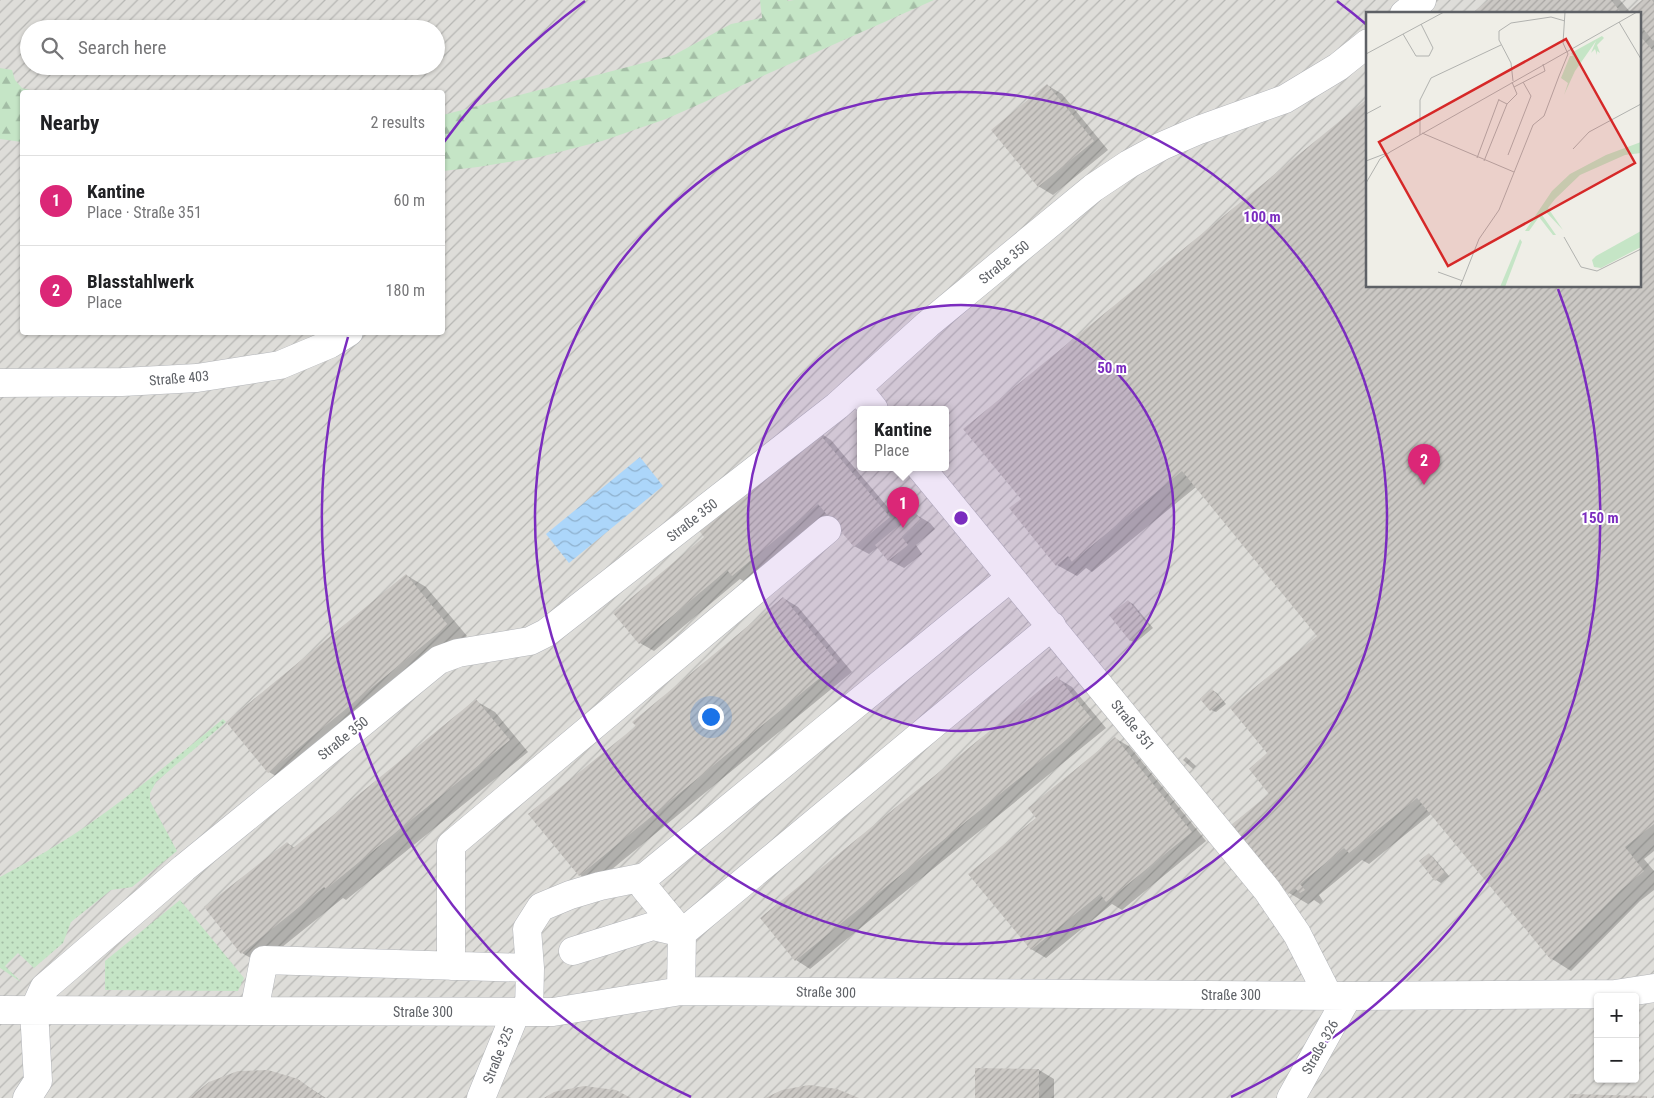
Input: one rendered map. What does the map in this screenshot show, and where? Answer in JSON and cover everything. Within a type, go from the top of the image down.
[{"type":"street","points":[[1407,12],[1422,0]]},
{"type":"street","name":"Straße 350","points":[[34,1010],[44,988],[184,868],[439,660],[458,653],[530,641],[546,633],[701,514],[857,388],[928,324],[1093,188],[1129,164],[1162,146],[1199,130],[1285,99],[1338,67],[1366,45]]},
{"type":"street","name":"Straße 403","points":[[0,383],[122,382],[197,378],[280,365],[330,344],[344,335]]},
{"type":"street","points":[[857,388],[872,406]]},
{"type":"street","name":"Straße 351","points":[[923,471],[1267,890],[1338,996]]},
{"type":"street","points":[[451,966],[451,845],[827,530]]},
{"type":"street","points":[[522,1012],[530,968],[527,929],[541,907],[600,886],[645,876],[1010,578]]},
{"type":"street","points":[[682,933],[1052,626]]},
{"type":"street","points":[[645,876],[644,887],[682,933],[681,991]]},
{"type":"street","points":[[574,951],[653,926],[682,933]]},
{"type":"street","points":[[254,1011],[264,960],[530,968]]},
{"type":"street","name":"Straße 300","points":[[1637,993],[1654,988]]},
{"type":"street","name":"Straße 300","points":[[0,1010],[553,1012],[681,991],[1594,996]]},
{"type":"street","name":"Straße 326","points":[[1291,1098],[1338,996]]},
{"type":"street","points":[[1639,998],[1654,1000]]},
{"type":"street","points":[[27,1098],[38,1081],[34,1010]]},
{"type":"street","name":"Straße 325","points":[[481,1098],[522,1012]]},
{"type":"shaded area","points":[[0,0],[1654,0],[1654,1098],[0,1098]]},
{"type":"green space","points":[[760,0],[934,0],[666,119],[602,141],[540,157],[445,171],[445,114],[674,55],[731,24],[762,18]]},
{"type":"green space","points":[[0,68],[12,70],[15,80],[22,88],[30,90],[20,90],[20,142],[0,139]]},
{"type":"green space","points":[[223,719],[226,722],[156,782],[150,793],[150,801],[177,851],[132,887],[111,890],[71,922],[63,943],[34,968],[18,953],[5,966],[21,982],[0,968],[0,877],[88,825]]},
{"type":"green space","points":[[180,900],[244,978],[238,991],[105,990],[105,961]]},
{"type":"water","points":[[640,457],[663,486],[569,563],[546,534]]},
{"type":"building","points":[[1489,0],[1611,0],[1620,12],[1474,12]]},
{"type":"building","points":[[1642,0],[1652,0],[1654,3],[1654,42],[1642,27],[1642,12],[1629,11]]},
{"type":"building","points":[[1642,38],[1654,52],[1654,824],[1625,847],[1644,871],[1621,890],[1551,960],[1417,798],[1349,853],[1344,848],[1300,884],[1305,890],[1300,893],[1295,888],[1288,894],[1231,825],[1269,794],[1249,769],[1267,753],[1230,708],[1317,636],[1182,471],[1072,562],[1068,556],[1056,566],[1009,508],[1021,499],[963,429],[1366,100],[1366,288],[1642,288]]},
{"type":"building","points":[[1047,84],[1094,141],[1038,187],[991,130]]},
{"type":"building","points":[[816,430],[890,517],[854,547],[818,504],[732,576],[727,570],[639,644],[613,613],[704,537],[698,529]]},
{"type":"building","points":[[915,512],[921,520],[902,537],[908,545],[888,561],[875,545]]},
{"type":"building","points":[[406,574],[448,625],[268,773],[226,722]]},
{"type":"building","points":[[783,597],[838,663],[579,876],[528,814],[636,726],[632,722]]},
{"type":"building","points":[[1128,600],[1149,626],[1130,641],[1109,615]]},
{"type":"building","points":[[1057,676],[1092,719],[795,961],[760,918]]},
{"type":"building","points":[[1212,689],[1223,701],[1210,711],[1200,699]]},
{"type":"building","points":[[476,699],[510,740],[326,889],[324,887],[241,954],[204,907],[287,842],[293,848]]},
{"type":"building","points":[[1115,737],[1192,832],[1106,902],[1100,894],[1031,950],[968,874],[1036,818],[1028,808]]},
{"type":"building","points":[[1429,853],[1445,873],[1435,881],[1419,861]]},
{"type":"building","points":[[975,1068],[1039,1069],[1039,1098],[975,1098]]},
{"type":"building","points":[[268,1070],[298,1079],[324,1098],[189,1098],[209,1082],[238,1071]]},
{"type":"building","points":[[809,1085],[837,1089],[859,1098],[765,1098],[782,1090]]},
{"type":"building","points":[[584,1086],[616,1090],[631,1098],[544,1098],[554,1092]]},
{"type":"building","points":[[1570,1094],[1647,1096],[1647,1098],[1569,1098]]},
{"type":"place","name":"Blasstahlwerk","points":[[1424,485]]},
{"type":"place","name":"Kantine","points":[[903,528]]}]
